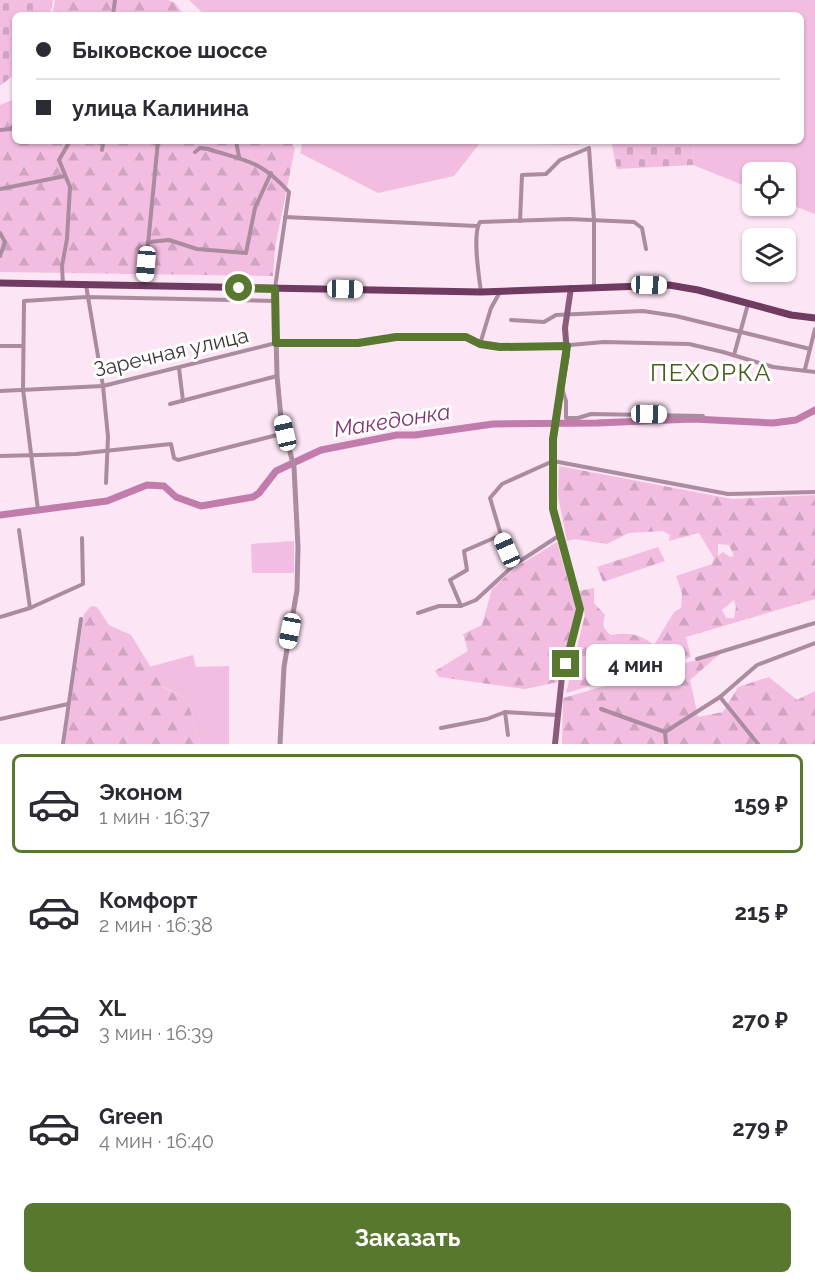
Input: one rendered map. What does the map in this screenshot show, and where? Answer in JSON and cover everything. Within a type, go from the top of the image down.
[{"type":"main road","points":[[0,283],[481,291],[669,285],[791,315],[815,318]]},
{"type":"main road","points":[[555,744],[562,676],[580,619],[580,609],[553,509],[556,423],[567,346],[567,316],[571,288]]},
{"type":"street","points":[[63,285],[62,266],[67,239],[70,187],[59,160],[67,144]]},
{"type":"street","points":[[102,150],[103,144]]},
{"type":"street","points":[[144,286],[158,144]]},
{"type":"street","points":[[237,144],[239,157]]},
{"type":"street","points":[[195,152],[200,148],[208,149],[254,162],[271,173],[289,192],[275,302],[277,376],[285,433],[294,465],[298,577],[284,667],[280,744]]},
{"type":"street","points":[[520,221],[522,175],[546,174],[560,160],[589,148],[594,221],[594,287]]},
{"type":"street","points":[[148,242],[169,240],[197,249],[246,253],[255,208],[271,173]]},
{"type":"street","points":[[0,189],[65,176]]},
{"type":"street","points":[[285,218],[479,224],[520,221],[634,222],[642,228],[646,249]]},
{"type":"street","points":[[479,224],[481,291]]},
{"type":"street","points":[[0,233],[5,242],[0,256]]},
{"type":"street","points":[[86,284],[86,297],[103,386],[108,452],[106,483]]},
{"type":"street","points":[[480,344],[491,308],[501,291]]},
{"type":"street","points":[[38,508],[23,389],[21,346],[24,301],[86,297],[275,302]]},
{"type":"street","points":[[734,355],[748,303]]},
{"type":"street","points":[[511,320],[544,322],[554,315],[644,311],[810,349]]},
{"type":"street","points":[[805,369],[815,329]]},
{"type":"street","name":"Заречная улица","points":[[0,392],[103,386],[276,343],[358,343],[396,337],[466,337],[480,344],[535,348],[604,342],[669,343],[699,346],[773,367],[815,372]]},
{"type":"street","points":[[0,346],[21,346]]},
{"type":"street","points":[[179,368],[183,401]]},
{"type":"street","points":[[170,404],[277,376]]},
{"type":"street","points":[[561,388],[566,401],[566,418],[578,418],[591,414],[703,416]]},
{"type":"street","points":[[0,456],[108,452],[171,444],[174,458],[178,460],[285,433]]},
{"type":"street","points":[[514,565],[501,535],[490,498],[493,491],[502,484],[553,461],[728,494],[815,492]]},
{"type":"street","points":[[20,530],[30,608]]},
{"type":"street","points":[[461,606],[450,580],[467,570],[464,551],[501,535]]},
{"type":"street","points":[[418,613],[439,606],[461,606],[481,598],[514,565],[560,535]]},
{"type":"street","points":[[0,617],[30,608],[82,584],[82,538]]},
{"type":"street","points":[[63,744],[81,619]]},
{"type":"street","points":[[697,659],[815,623]]},
{"type":"street","points":[[665,732],[720,697],[758,665],[815,643]]},
{"type":"street","points":[[720,697],[758,744]]},
{"type":"street","points":[[0,719],[68,704]]},
{"type":"street","points":[[601,709],[665,732]]},
{"type":"street","points":[[505,712],[508,735]]},
{"type":"street","points":[[441,728],[487,719],[505,712],[558,715]]},
{"type":"street","points":[[665,732],[666,744]]},
{"type":"green space","points":[[0,0],[53,0],[51,12],[12,12],[12,76],[0,86]]},
{"type":"green space","points":[[55,0],[168,0],[175,3],[182,12],[53,12]]},
{"type":"green space","points":[[189,0],[815,0],[815,214],[796,207],[796,162],[742,162],[742,185],[693,165],[694,144],[804,144],[804,12],[202,12]]},
{"type":"green space","points":[[12,100],[12,144],[292,144],[295,148],[275,247],[273,276],[0,272],[0,105]]},
{"type":"green space","points":[[302,144],[479,144],[454,176],[378,193],[300,153]]},
{"type":"green space","points":[[530,144],[580,144],[579,145]]},
{"type":"green space","points":[[612,144],[694,144],[693,165],[617,169]]},
{"type":"green space","points":[[559,466],[732,499],[815,495],[815,599],[686,637],[691,657],[566,693],[585,615],[579,591],[594,588],[594,603],[605,615],[604,626],[611,635],[634,635],[654,645],[674,612],[681,608],[682,593],[676,576],[712,564],[714,558],[699,533],[669,541],[670,535],[663,531],[629,533],[607,544],[575,539],[567,541],[558,496]],"holes":[[[718,544],[729,545],[734,556],[730,557],[723,552],[718,556]],[[734,600],[736,607],[734,618],[726,618],[722,610]]]},
{"type":"green space","points":[[294,541],[294,573],[252,573],[251,544]]},
{"type":"green space","points":[[557,542],[578,617],[558,682],[525,689],[439,677],[435,671],[468,651],[463,634],[482,625],[492,589],[515,568]]},
{"type":"green space","points":[[658,547],[665,561],[603,582],[597,567]]},
{"type":"green space","points":[[91,606],[97,607],[109,625],[131,635],[163,687],[187,699],[200,744],[65,744],[84,614]]},
{"type":"green space","points":[[721,653],[690,680],[698,717],[723,712],[738,687],[769,677],[797,700],[815,691],[815,744],[562,744],[563,698]]},
{"type":"green space","points":[[193,655],[196,667],[229,666],[229,744],[200,744],[187,699],[160,685],[149,667]]},
{"type":"waterway","name":"Македонка","points":[[0,515],[107,501],[147,485],[164,486],[176,497],[201,506],[253,497],[259,493],[276,471],[321,450],[397,435],[415,435],[493,424],[693,419],[773,423],[796,420],[815,410]]},
{"type":"district","name":"ПЕХОРКА","points":[[711,372]]},
{"type":"route","points":[[239,288],[275,289],[276,343],[358,343],[396,337],[466,337],[480,344],[500,347],[554,348],[567,346],[553,439],[553,509],[580,609],[580,619],[566,664]]}]
